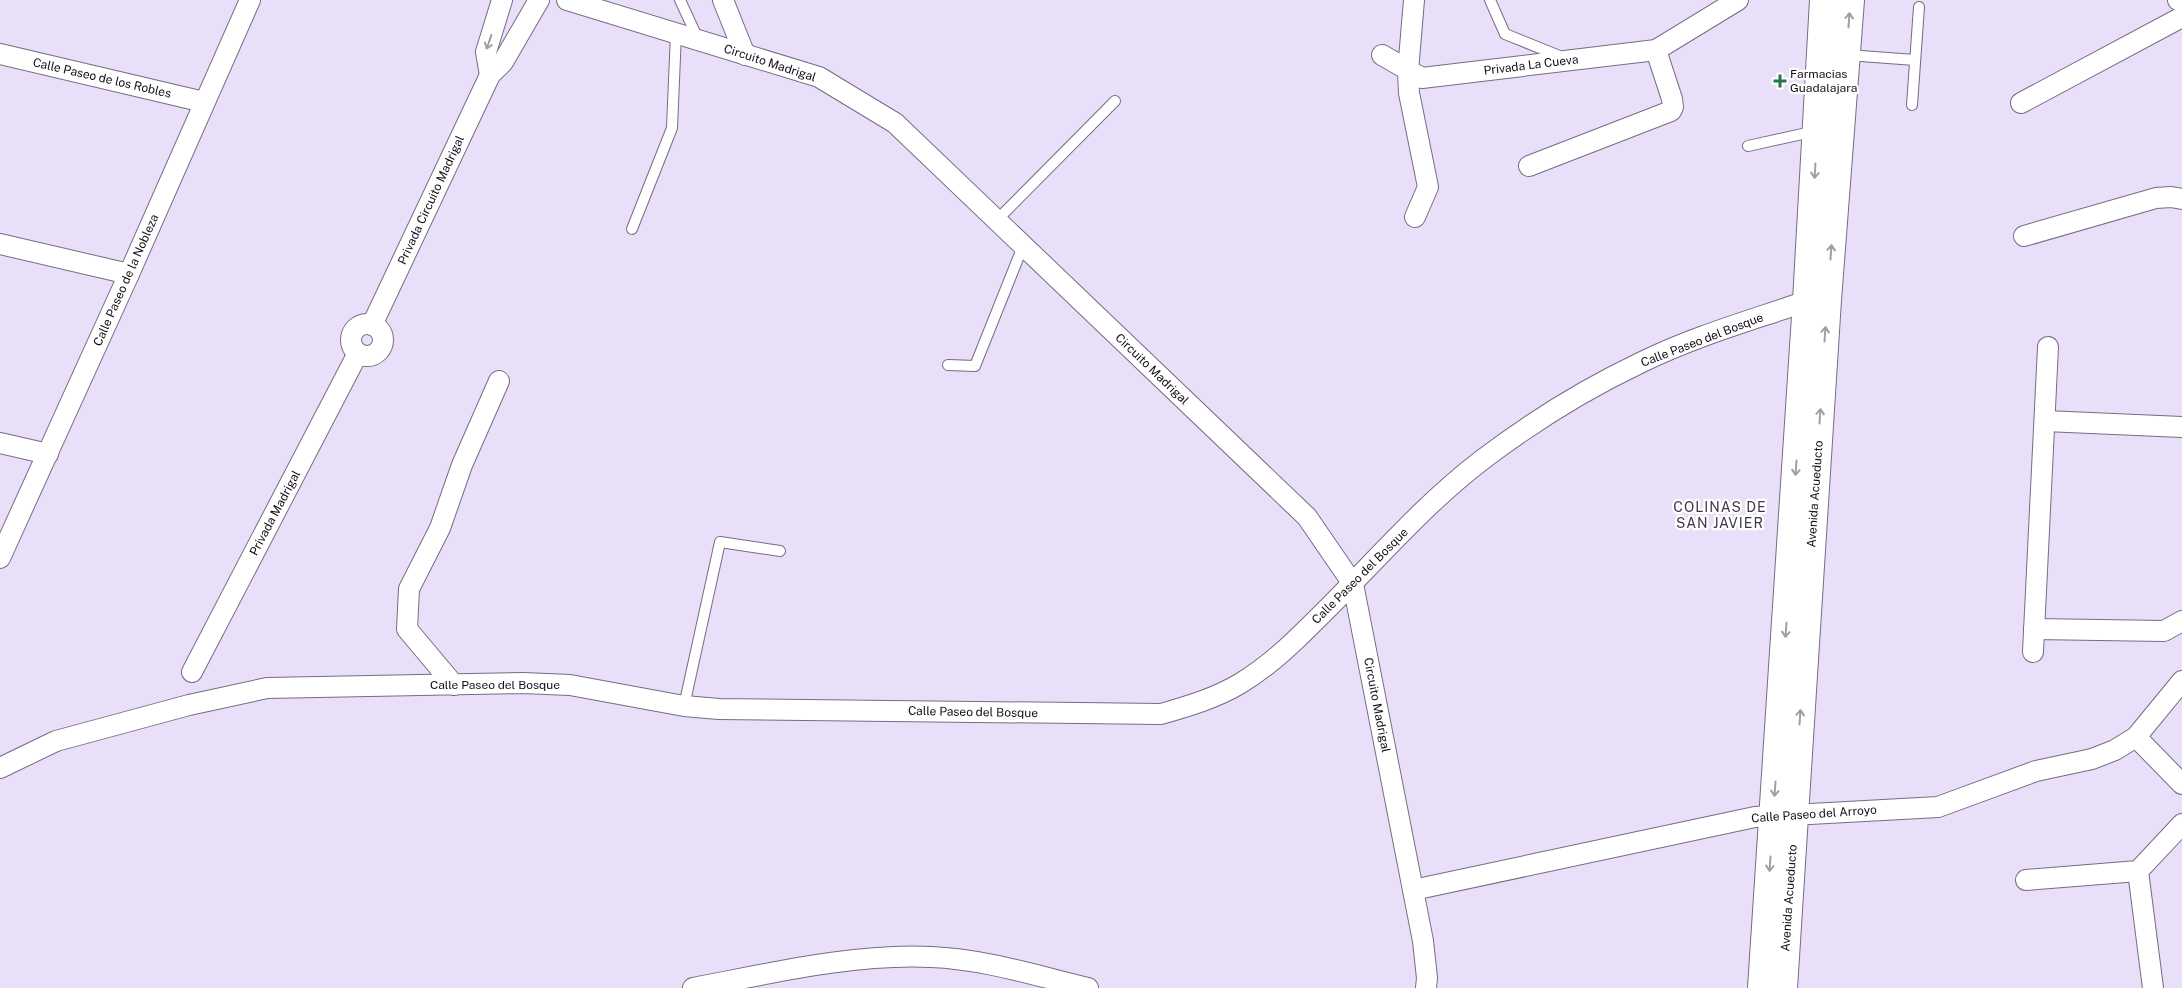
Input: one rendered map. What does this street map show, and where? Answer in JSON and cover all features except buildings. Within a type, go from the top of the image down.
[{"type":"main road","name":"Avenida Acueducto","points":[[1817,300],[1817,131],[1824,0]]},
{"type":"main road","name":"Avenida Acueducto","points":[[1783,988],[1784,815],[1817,300],[1846,54],[1850,0]]},
{"type":"main road","name":"Avenida Acueducto","points":[[1762,988],[1784,815]]},
{"type":"street","name":"Calle Paseo de la Nobleza","points":[[0,558],[129,274],[250,0]]},
{"type":"street","points":[[490,75],[486,52],[502,0]]},
{"type":"street","name":"Privada Circuito Madrigal","points":[[358,353],[371,356],[382,347],[382,334],[372,324],[490,75],[503,62],[540,0]]},
{"type":"street","name":"Circuito Madrigal","points":[[567,0],[819,77],[895,123],[1308,517],[1353,584],[1424,940],[1426,988]]},
{"type":"street","points":[[723,0],[745,54]]},
{"type":"street","points":[[1414,0],[1408,71],[1409,93],[1428,187],[1415,217]]},
{"type":"street","name":"Privada La Cueva","points":[[1382,55],[1422,78],[1656,50],[1738,0]]},
{"type":"street","points":[[2178,0],[2182,2]]},
{"type":"street","points":[[2021,103],[2182,17]]},
{"type":"street","points":[[1529,166],[1671,111],[1673,107],[1672,99],[1656,50]]},
{"type":"street","name":"Calle Paseo de los Robles","points":[[0,54],[204,102]]},
{"type":"street","points":[[2024,236],[2156,198],[2178,195]]},
{"type":"street","points":[[0,244],[129,274]]},
{"type":"street","name":"Calle Paseo del Bosque","points":[[0,768],[56,741],[189,705],[267,688],[523,683],[570,685],[684,706],[719,709],[1161,714],[1209,700],[1241,683],[1267,665],[1353,584],[1434,501],[1482,461],[1590,388],[1643,361],[1698,338],[1817,300]]},
{"type":"street","points":[[2033,652],[2048,347]]},
{"type":"street","name":"Privada Madrigal","points":[[192,672],[358,353]]},
{"type":"street","points":[[454,685],[407,629],[409,589],[440,528],[462,466],[499,381]]},
{"type":"street","points":[[2045,421],[2182,427]]},
{"type":"street","points":[[0,443],[48,454]]},
{"type":"street","points":[[2034,629],[2164,631],[2182,622]]},
{"type":"street","name":"Calle Paseo del Arroyo","points":[[1414,890],[1745,819],[1784,815],[1938,807],[2036,771],[2092,759],[2115,750],[2136,737],[2182,681]]},
{"type":"street","points":[[2136,737],[2182,784]]},
{"type":"street","points":[[2026,880],[2138,871],[2182,824]]},
{"type":"street","points":[[2138,871],[2153,988]]},
{"type":"street","points":[[693,988],[773,973],[868,959],[931,957],[985,963],[1088,988]]},
{"type":"lane","points":[[680,0],[698,40]]},
{"type":"lane","points":[[1490,0],[1505,34],[1570,60]]},
{"type":"lane","points":[[1912,105],[1919,7]]},
{"type":"lane","points":[[632,229],[672,128],[676,34]]},
{"type":"lane","points":[[1846,54],[1915,60]]},
{"type":"lane","points":[[997,220],[1115,101]]},
{"type":"lane","points":[[1748,146],[1817,131]]},
{"type":"lane","points":[[948,365],[975,366],[1023,246]]},
{"type":"lane","points":[[684,706],[720,542],[780,551]]},
{"type":"place","name":"Farmacias Guadalajara","points":[[1780,81]]},
{"type":"district","name":"COLINAS DE SAN JAVIER","points":[[1720,516]]}]
